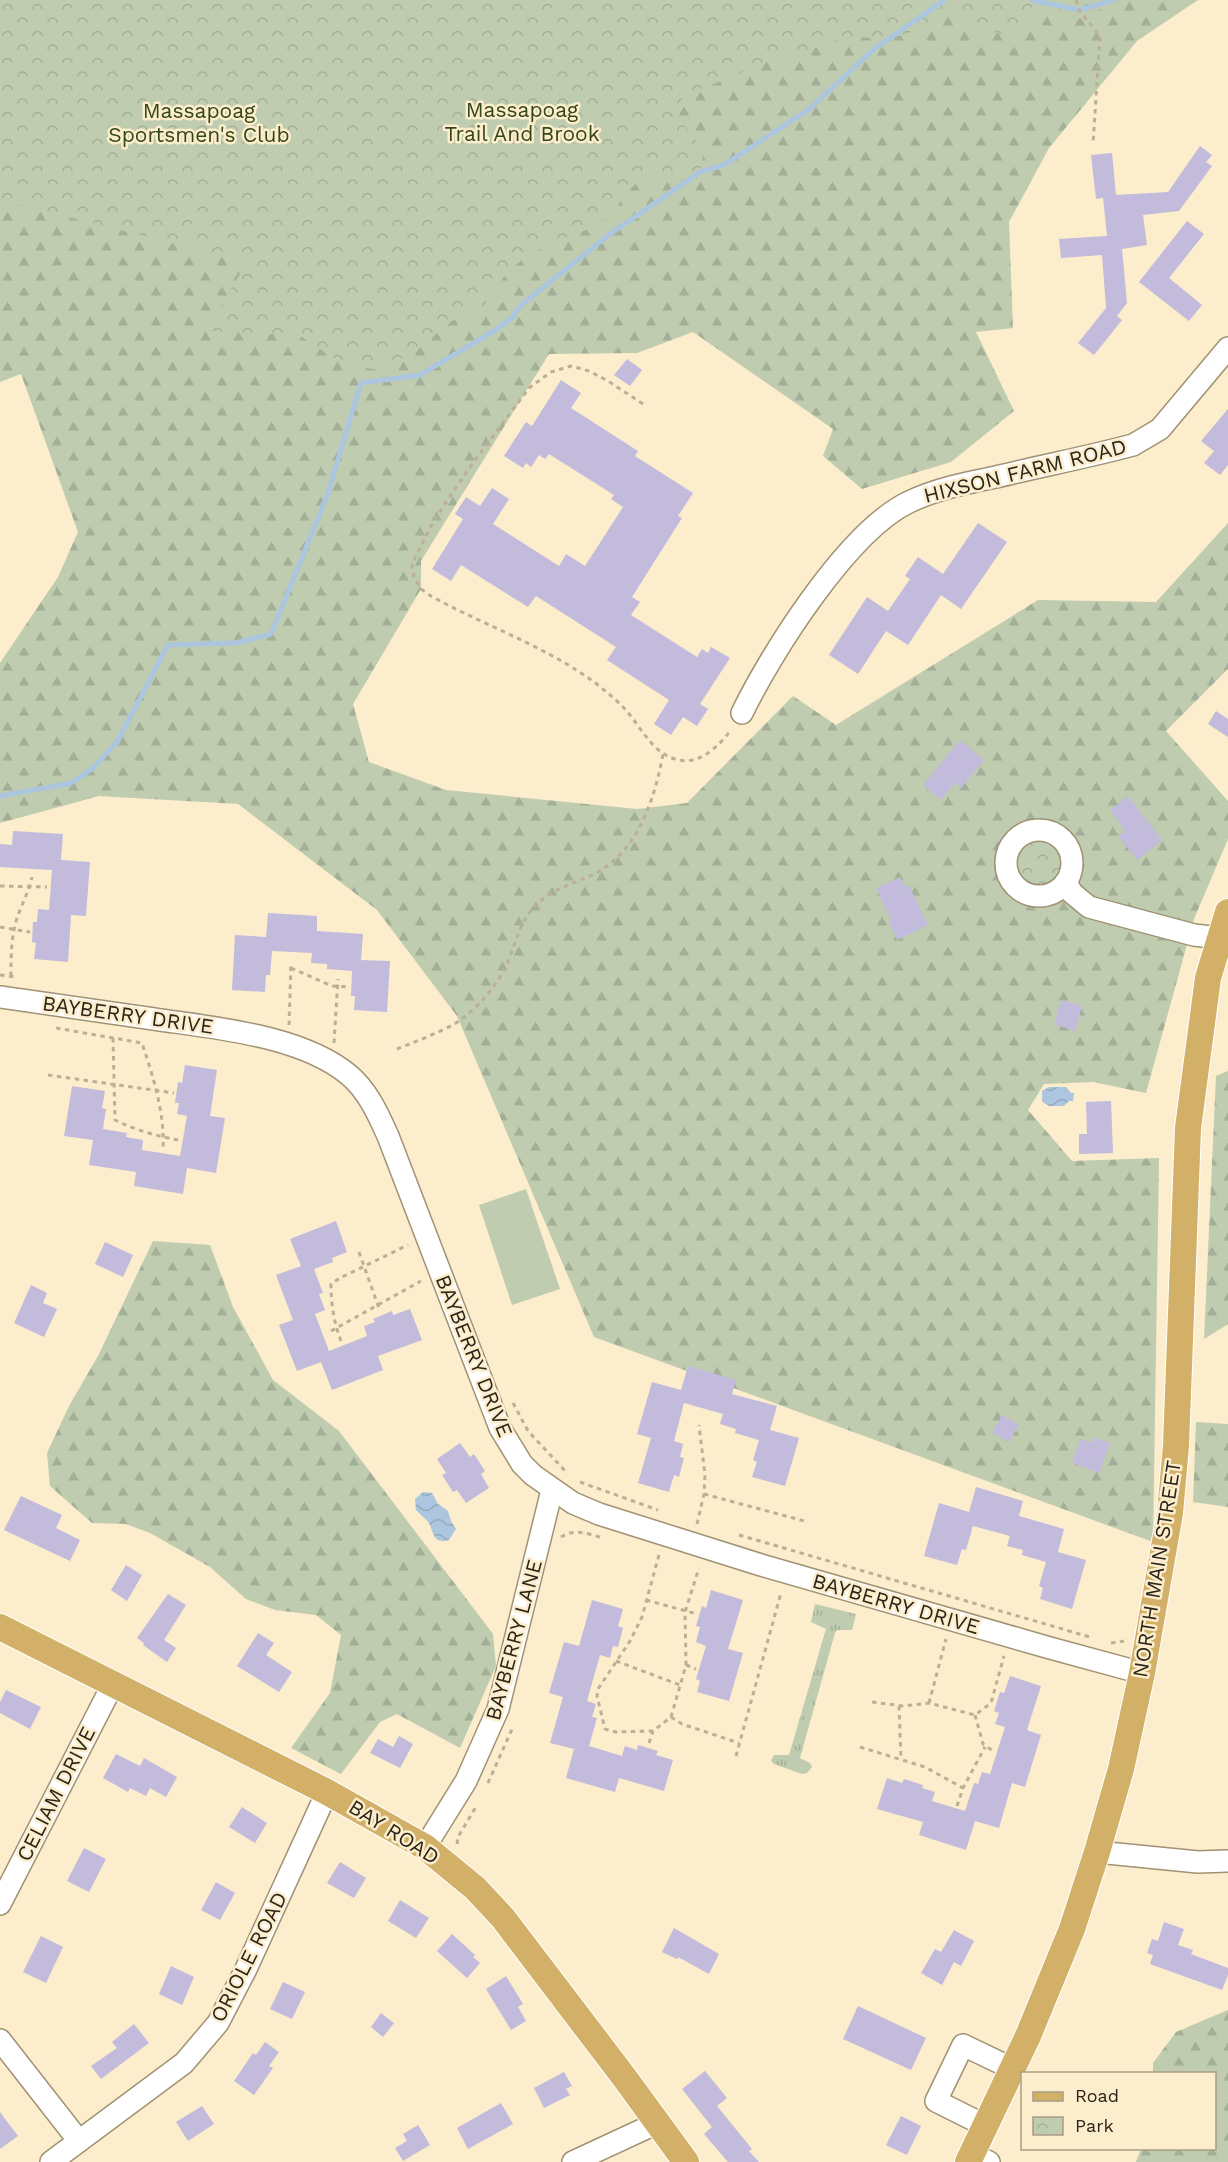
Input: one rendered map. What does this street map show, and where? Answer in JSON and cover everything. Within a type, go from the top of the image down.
[{"type":"main road","name":"NORTH MAIN STREET","points":[[976,2159],[986,2126],[1051,1983],[1097,1852],[1121,1769],[1142,1673],[1170,1513],[1174,1468],[1188,1128],[1208,978],[1224,940],[1228,912]]},
{"type":"main road","name":"BAY ROAD","points":[[0,1627],[327,1792],[425,1847],[475,1888],[503,1918],[617,2067],[686,2162]]},
{"type":"street","name":"HIXSON FARM ROAD","points":[[742,713],[774,654],[814,597],[850,551],[873,526],[889,513],[907,502],[948,487],[1133,445],[1160,429],[1228,348]]},
{"type":"street","points":[[1066,882],[1072,893],[1089,907],[1194,935],[1224,940]]},
{"type":"street","name":"BAYBERRY DRIVE","points":[[0,997],[253,1035],[295,1047],[316,1056],[348,1075],[366,1094],[388,1136],[495,1419],[522,1464],[552,1490],[583,1508],[617,1521],[1142,1673]]},
{"type":"street","name":"BAYBERRY LANE","points":[[425,1847],[466,1781],[498,1709],[552,1490]]},
{"type":"street","name":"CELIAM DRIVE","points":[[0,1904],[113,1684]]},
{"type":"street","name":"ORIOLE ROAD","points":[[51,2162],[184,2063],[218,2023],[246,1969],[327,1792]]},
{"type":"street","points":[[1097,1852],[1198,1862],[1228,1861]]},
{"type":"street","points":[[0,2040],[79,2142]]},
{"type":"street","points":[[986,2126],[936,2101],[963,2045],[1013,2069]]},
{"type":"street","points":[[573,2162],[657,2123]]},
{"type":"path","points":[[1076,0],[1079,10],[1100,36],[1093,144]]},
{"type":"path","points":[[643,404],[608,381],[579,367],[563,367],[541,377],[529,388],[434,520],[412,564],[414,577],[421,589],[431,596],[554,656],[593,681],[625,709],[663,754],[682,761],[703,756],[722,742],[742,713]]},
{"type":"path","points":[[397,1049],[462,1020],[491,990],[506,965],[516,935],[536,905],[553,891],[597,872],[620,857],[638,830],[652,800],[663,754]]},
{"type":"path","points":[[11,977],[12,940],[32,877]]},
{"type":"path","points":[[0,886],[47,887]]},
{"type":"path","points":[[0,927],[30,932]]},
{"type":"path","points":[[290,1025],[291,966],[338,987],[348,987]]},
{"type":"path","points":[[0,975],[22,978]]},
{"type":"path","points":[[327,1040],[334,1044],[338,979]]},
{"type":"path","points":[[280,1022],[299,1027]]},
{"type":"path","points":[[56,1028],[142,1043],[156,1090],[164,1138],[163,1149]]},
{"type":"path","points":[[113,1038],[115,1120],[164,1138],[178,1140]]},
{"type":"path","points":[[48,1075],[174,1093]]},
{"type":"path","points":[[341,1341],[336,1328],[331,1284],[408,1245]]},
{"type":"path","points":[[359,1252],[380,1311]]},
{"type":"path","points":[[331,1331],[421,1281]]},
{"type":"path","points":[[510,1394],[528,1431],[569,1474]]},
{"type":"path","points":[[696,1527],[704,1494],[705,1475],[699,1425]]},
{"type":"path","points":[[578,1481],[664,1512]]},
{"type":"path","points":[[704,1494],[808,1522]]},
{"type":"path","points":[[560,1538],[568,1533],[581,1532],[605,1538]]},
{"type":"path","points":[[731,1533],[1092,1637]]},
{"type":"path","points":[[653,1731],[616,1732],[605,1729],[597,1696],[598,1689],[630,1641],[642,1617],[659,1555],[669,1558]]},
{"type":"path","points":[[649,1743],[653,1731],[670,1717],[686,1665],[685,1612],[699,1568],[709,1571]]},
{"type":"path","points":[[736,1756],[780,1593],[790,1595]]},
{"type":"path","points":[[646,1600],[697,1614]]},
{"type":"path","points":[[929,1703],[946,1639]]},
{"type":"path","points":[[1103,1641],[1111,1643],[1124,1641]]},
{"type":"path","points":[[975,1715],[991,1703],[1004,1656]]},
{"type":"path","points":[[616,1661],[680,1685]]},
{"type":"path","points":[[686,1665],[696,1669]]},
{"type":"path","points":[[872,1702],[899,1706],[929,1703],[975,1715]]},
{"type":"path","points":[[899,1706],[901,1759]]},
{"type":"path","points":[[975,1715],[985,1746],[993,1751]]},
{"type":"path","points":[[670,1717],[682,1724],[739,1743]]},
{"type":"path","points":[[487,1786],[509,1741],[515,1720]]},
{"type":"path","points":[[957,1806],[963,1788],[985,1746]]},
{"type":"path","points":[[860,1747],[925,1767],[963,1788]]},
{"type":"path","points":[[460,1851],[457,1844],[458,1837],[477,1803]]},
{"type":"green space","points":[[0,0],[1198,0],[1137,41],[1049,148],[1009,222],[1013,328],[976,332],[1014,411],[951,462],[862,489],[823,456],[833,429],[693,332],[637,353],[549,354],[421,561],[421,589],[353,704],[369,762],[446,790],[637,809],[687,803],[793,696],[836,725],[1038,600],[1156,602],[1228,523],[1228,669],[1166,731],[1228,801],[1228,839],[1194,919],[1146,1093],[1093,1082],[1044,1084],[1028,1110],[1072,1161],[1159,1158],[1153,1542],[594,1337],[457,1016],[377,910],[238,804],[99,796],[0,823],[0,663],[58,577],[78,532],[21,374],[0,382]]},
{"type":"green space","points":[[0,0],[1110,0],[1098,11],[1079,19],[1055,7],[1045,5],[1038,8],[1021,26],[1005,34],[981,30],[967,15],[955,12],[921,29],[899,36],[889,38],[846,37],[754,66],[695,91],[683,98],[676,109],[682,123],[700,147],[703,165],[695,176],[688,180],[650,179],[637,183],[600,225],[553,242],[524,258],[506,274],[482,308],[452,321],[414,352],[384,367],[372,369],[338,361],[299,335],[206,331],[247,262],[0,200]]},
{"type":"green space","points":[[1040,839],[1057,846],[1064,863],[1057,880],[1040,887],[1023,880],[1016,863],[1023,846]]},
{"type":"green space","points":[[1228,1071],[1228,1324],[1204,1339],[1216,1076]]},
{"type":"green space","points":[[526,1189],[560,1289],[512,1305],[479,1205]]},
{"type":"green space","points":[[153,1241],[210,1245],[233,1307],[273,1380],[339,1431],[493,1634],[496,1666],[460,1748],[397,1714],[380,1722],[341,1774],[291,1748],[330,1693],[341,1635],[316,1615],[275,1610],[246,1599],[210,1567],[150,1533],[126,1524],[92,1523],[50,1486],[47,1453],[69,1406],[98,1356]]},
{"type":"green space","points":[[1196,1422],[1228,1424],[1228,1507],[1193,1502]]},
{"type":"green space","points":[[815,1604],[856,1614],[852,1630],[837,1630],[835,1633],[800,1758],[810,1763],[812,1767],[807,1773],[802,1774],[771,1761],[774,1755],[789,1755],[826,1629],[811,1622]]},
{"type":"green space","points":[[1228,2010],[1228,2162],[1136,2162],[1141,2150],[1216,2150],[1216,2072],[1153,2072],[1153,2063],[1176,2032]]},
{"type":"water","points":[[1049,1087],[1066,1087],[1074,1093],[1073,1101],[1069,1101],[1064,1106],[1049,1106],[1042,1101],[1042,1091]]},
{"type":"water","points":[[423,1492],[432,1493],[438,1504],[448,1511],[456,1529],[449,1540],[437,1540],[429,1523],[416,1510],[415,1499]]},
{"type":"building","points":[[1200,146],[1212,155],[1206,162],[1212,166],[1179,211],[1143,215],[1147,245],[1122,249],[1127,303],[1117,316],[1122,320],[1094,355],[1078,343],[1106,308],[1102,255],[1061,258],[1059,239],[1107,236],[1103,198],[1096,199],[1091,155],[1112,153],[1116,195],[1168,192]]},
{"type":"building","points":[[1187,221],[1204,234],[1169,278],[1202,305],[1189,321],[1139,282]]},
{"type":"building","points":[[627,359],[642,370],[630,386],[614,375]]},
{"type":"building","points":[[561,380],[581,393],[571,408],[638,451],[635,456],[693,493],[678,516],[682,518],[632,597],[640,602],[631,615],[697,657],[702,649],[708,653],[711,647],[730,658],[700,704],[708,709],[697,726],[683,717],[671,735],[654,724],[669,700],[607,660],[616,647],[536,596],[528,607],[461,565],[451,581],[432,569],[463,519],[455,514],[466,497],[480,506],[492,488],[509,499],[493,524],[559,566],[566,554],[585,566],[623,507],[611,499],[614,495],[549,454],[545,459],[539,455],[531,467],[526,463],[523,468],[504,456],[526,422],[532,426]]},
{"type":"building","points":[[1228,409],[1228,465],[1220,475],[1204,463],[1214,451],[1201,441]]},
{"type":"building","points":[[978,523],[1007,542],[961,609],[941,595],[908,645],[886,631],[858,674],[829,655],[867,597],[888,611],[910,579],[905,576],[918,557],[943,574]]},
{"type":"building","points":[[1216,711],[1228,719],[1228,737],[1208,724]]},
{"type":"building","points":[[960,740],[984,760],[961,788],[955,783],[941,800],[923,785]]},
{"type":"building","points":[[1128,796],[1162,840],[1137,860],[1118,836],[1125,831],[1110,810]]},
{"type":"building","points":[[13,831],[63,834],[61,860],[90,862],[86,916],[71,915],[68,962],[34,959],[36,943],[32,942],[33,922],[37,922],[38,909],[49,910],[52,870],[0,867],[0,844],[12,845]]},
{"type":"building","points":[[900,877],[905,887],[909,885],[928,925],[897,940],[888,921],[891,920],[876,888]]},
{"type":"building","points":[[268,913],[317,916],[317,931],[363,934],[361,960],[390,961],[387,1012],[354,1010],[355,996],[351,996],[352,971],[327,969],[327,964],[311,963],[312,953],[272,951],[270,975],[266,975],[265,992],[232,990],[235,935],[266,937]]},
{"type":"building","points":[[1061,1000],[1082,1006],[1075,1031],[1054,1024]]},
{"type":"building","points":[[185,1065],[217,1070],[210,1116],[225,1118],[216,1173],[187,1168],[183,1194],[134,1186],[136,1172],[89,1165],[93,1140],[64,1136],[72,1086],[105,1091],[102,1108],[106,1109],[103,1129],[127,1133],[126,1137],[143,1140],[142,1150],[180,1156],[187,1116],[177,1114],[179,1103],[175,1103],[178,1082],[182,1083]]},
{"type":"building","points":[[1111,1101],[1113,1153],[1079,1154],[1079,1134],[1087,1134],[1086,1102]]},
{"type":"building","points":[[336,1221],[347,1252],[332,1258],[333,1262],[314,1269],[323,1293],[319,1294],[325,1310],[315,1314],[329,1351],[367,1336],[364,1326],[375,1322],[373,1319],[392,1311],[393,1315],[410,1309],[422,1340],[378,1356],[383,1370],[332,1390],[321,1362],[297,1371],[279,1325],[293,1320],[276,1275],[301,1266],[290,1239]]},
{"type":"building","points":[[105,1242],[133,1255],[123,1277],[95,1264]]},
{"type":"building","points":[[31,1285],[47,1293],[43,1303],[57,1309],[44,1337],[14,1323]]},
{"type":"building","points":[[688,1366],[736,1380],[732,1394],[777,1406],[770,1430],[799,1438],[785,1486],[752,1477],[757,1462],[753,1460],[759,1440],[735,1433],[736,1429],[720,1424],[723,1414],[684,1403],[674,1441],[683,1444],[680,1457],[684,1458],[679,1477],[674,1475],[669,1492],[638,1483],[651,1438],[637,1434],[652,1382],[681,1390]]},
{"type":"building","points":[[1002,1415],[1019,1425],[1009,1442],[992,1433]]},
{"type":"building","points":[[1094,1437],[1110,1443],[1099,1473],[1072,1463],[1081,1439],[1092,1443]]},
{"type":"building","points":[[460,1443],[470,1457],[474,1454],[485,1471],[481,1474],[489,1488],[466,1503],[457,1490],[453,1492],[442,1475],[446,1473],[437,1459]]},
{"type":"building","points":[[976,1487],[1023,1501],[1019,1516],[1064,1529],[1058,1552],[1086,1560],[1072,1609],[1040,1599],[1043,1588],[1039,1586],[1046,1562],[1022,1555],[1023,1550],[1007,1546],[1010,1536],[973,1526],[966,1550],[962,1549],[957,1565],[924,1556],[939,1503],[969,1512]]},
{"type":"building","points":[[21,1496],[62,1515],[56,1528],[80,1540],[70,1561],[4,1530]]},
{"type":"building","points":[[126,1565],[142,1575],[127,1601],[111,1590]]},
{"type":"building","points":[[711,1590],[743,1600],[728,1649],[743,1653],[729,1701],[697,1692],[700,1681],[696,1679],[706,1646],[696,1642],[700,1627],[696,1626],[702,1606],[706,1608]]},
{"type":"building","points":[[168,1594],[186,1605],[164,1640],[176,1648],[167,1662],[137,1638]]},
{"type":"building","points":[[592,1600],[623,1609],[618,1626],[623,1628],[618,1647],[613,1646],[610,1658],[600,1655],[587,1701],[596,1704],[592,1717],[597,1718],[589,1746],[622,1756],[625,1746],[637,1750],[638,1745],[658,1751],[656,1755],[673,1760],[664,1791],[619,1778],[615,1792],[566,1778],[574,1749],[550,1743],[563,1697],[549,1693],[564,1642],[579,1646]]},
{"type":"building","points":[[258,1633],[274,1643],[266,1655],[292,1672],[279,1692],[237,1666]]},
{"type":"building","points":[[1010,1676],[1041,1686],[1027,1730],[1041,1735],[1025,1787],[1012,1783],[999,1828],[975,1821],[966,1850],[919,1835],[923,1822],[877,1809],[887,1778],[902,1783],[904,1779],[923,1785],[922,1788],[935,1792],[932,1801],[965,1811],[974,1783],[978,1784],[982,1772],[990,1774],[1005,1727],[995,1724],[999,1713],[994,1711],[1000,1692],[1004,1693]]},
{"type":"building","points":[[6,1690],[41,1707],[30,1729],[0,1713],[0,1702]]},
{"type":"building","points":[[399,1736],[413,1744],[400,1768],[370,1753],[378,1739],[393,1747]]},
{"type":"building","points":[[116,1754],[140,1766],[144,1758],[177,1777],[166,1797],[150,1788],[146,1796],[130,1788],[128,1792],[103,1778]]},
{"type":"building","points":[[242,1807],[267,1823],[255,1843],[229,1827]]},
{"type":"building","points":[[84,1848],[106,1859],[89,1892],[67,1881]]},
{"type":"building","points":[[340,1862],[366,1878],[354,1898],[327,1883]]},
{"type":"building","points":[[216,1882],[235,1893],[220,1920],[201,1910]]},
{"type":"building","points":[[400,1900],[429,1918],[416,1938],[388,1921]]},
{"type":"building","points":[[1164,1922],[1184,1929],[1178,1945],[1193,1950],[1191,1954],[1228,1968],[1228,1975],[1222,1990],[1150,1964],[1153,1955],[1147,1953],[1152,1939],[1158,1941]]},
{"type":"building","points":[[674,1928],[719,1954],[709,1974],[678,1957],[677,1959],[662,1952]]},
{"type":"building","points":[[954,1930],[974,1941],[961,1966],[954,1962],[942,1985],[921,1973],[935,1949],[941,1952]]},
{"type":"building","points":[[452,1934],[475,1955],[473,1957],[480,1963],[467,1978],[437,1951]]},
{"type":"building","points":[[41,1936],[63,1947],[46,1983],[23,1972]]},
{"type":"building","points":[[171,1966],[194,1977],[182,2005],[159,1994]]},
{"type":"building","points":[[506,1976],[523,2004],[518,2007],[526,2021],[511,2030],[486,1989]]},
{"type":"building","points":[[283,1982],[305,1992],[292,2019],[270,2009]]},
{"type":"building","points":[[858,2006],[926,2038],[911,2070],[843,2039]]},
{"type":"building","points":[[381,2013],[394,2023],[383,2037],[371,2027]]},
{"type":"building","points":[[134,2024],[149,2043],[101,2079],[91,2066],[117,2048],[112,2042]]},
{"type":"building","points":[[265,2042],[279,2052],[269,2066],[273,2068],[254,2095],[234,2081],[253,2053],[256,2055]]},
{"type":"building","points":[[705,2071],[727,2098],[717,2106],[752,2149],[749,2151],[759,2162],[728,2162],[704,2134],[712,2127],[682,2089]]},
{"type":"building","points":[[564,2072],[572,2086],[566,2089],[570,2095],[544,2108],[534,2088]]},
{"type":"building","points":[[501,2103],[513,2124],[468,2149],[457,2128]]},
{"type":"building","points":[[202,2106],[214,2124],[188,2141],[176,2122]]},
{"type":"building","points":[[0,2112],[18,2136],[0,2149]]},
{"type":"building","points":[[901,2116],[921,2126],[907,2155],[886,2145]]},
{"type":"building","points":[[418,2125],[430,2145],[403,2161],[395,2148],[407,2141],[403,2134]]},
{"type":"waterway","points":[[0,796],[71,783],[93,768],[117,742],[168,645],[236,643],[271,634],[327,496],[361,383],[420,375],[494,331],[512,318],[520,306],[610,234],[700,172],[724,165],[808,110],[874,49],[945,0]]},
{"type":"waterway","points":[[1032,0],[1079,10],[1114,0]]},
{"type":"park label","name":"Massapoag Trail And Brook","points":[[522,122]]},
{"type":"park label","name":"Massapoag Sportsmen's Club","points":[[199,123]]}]
